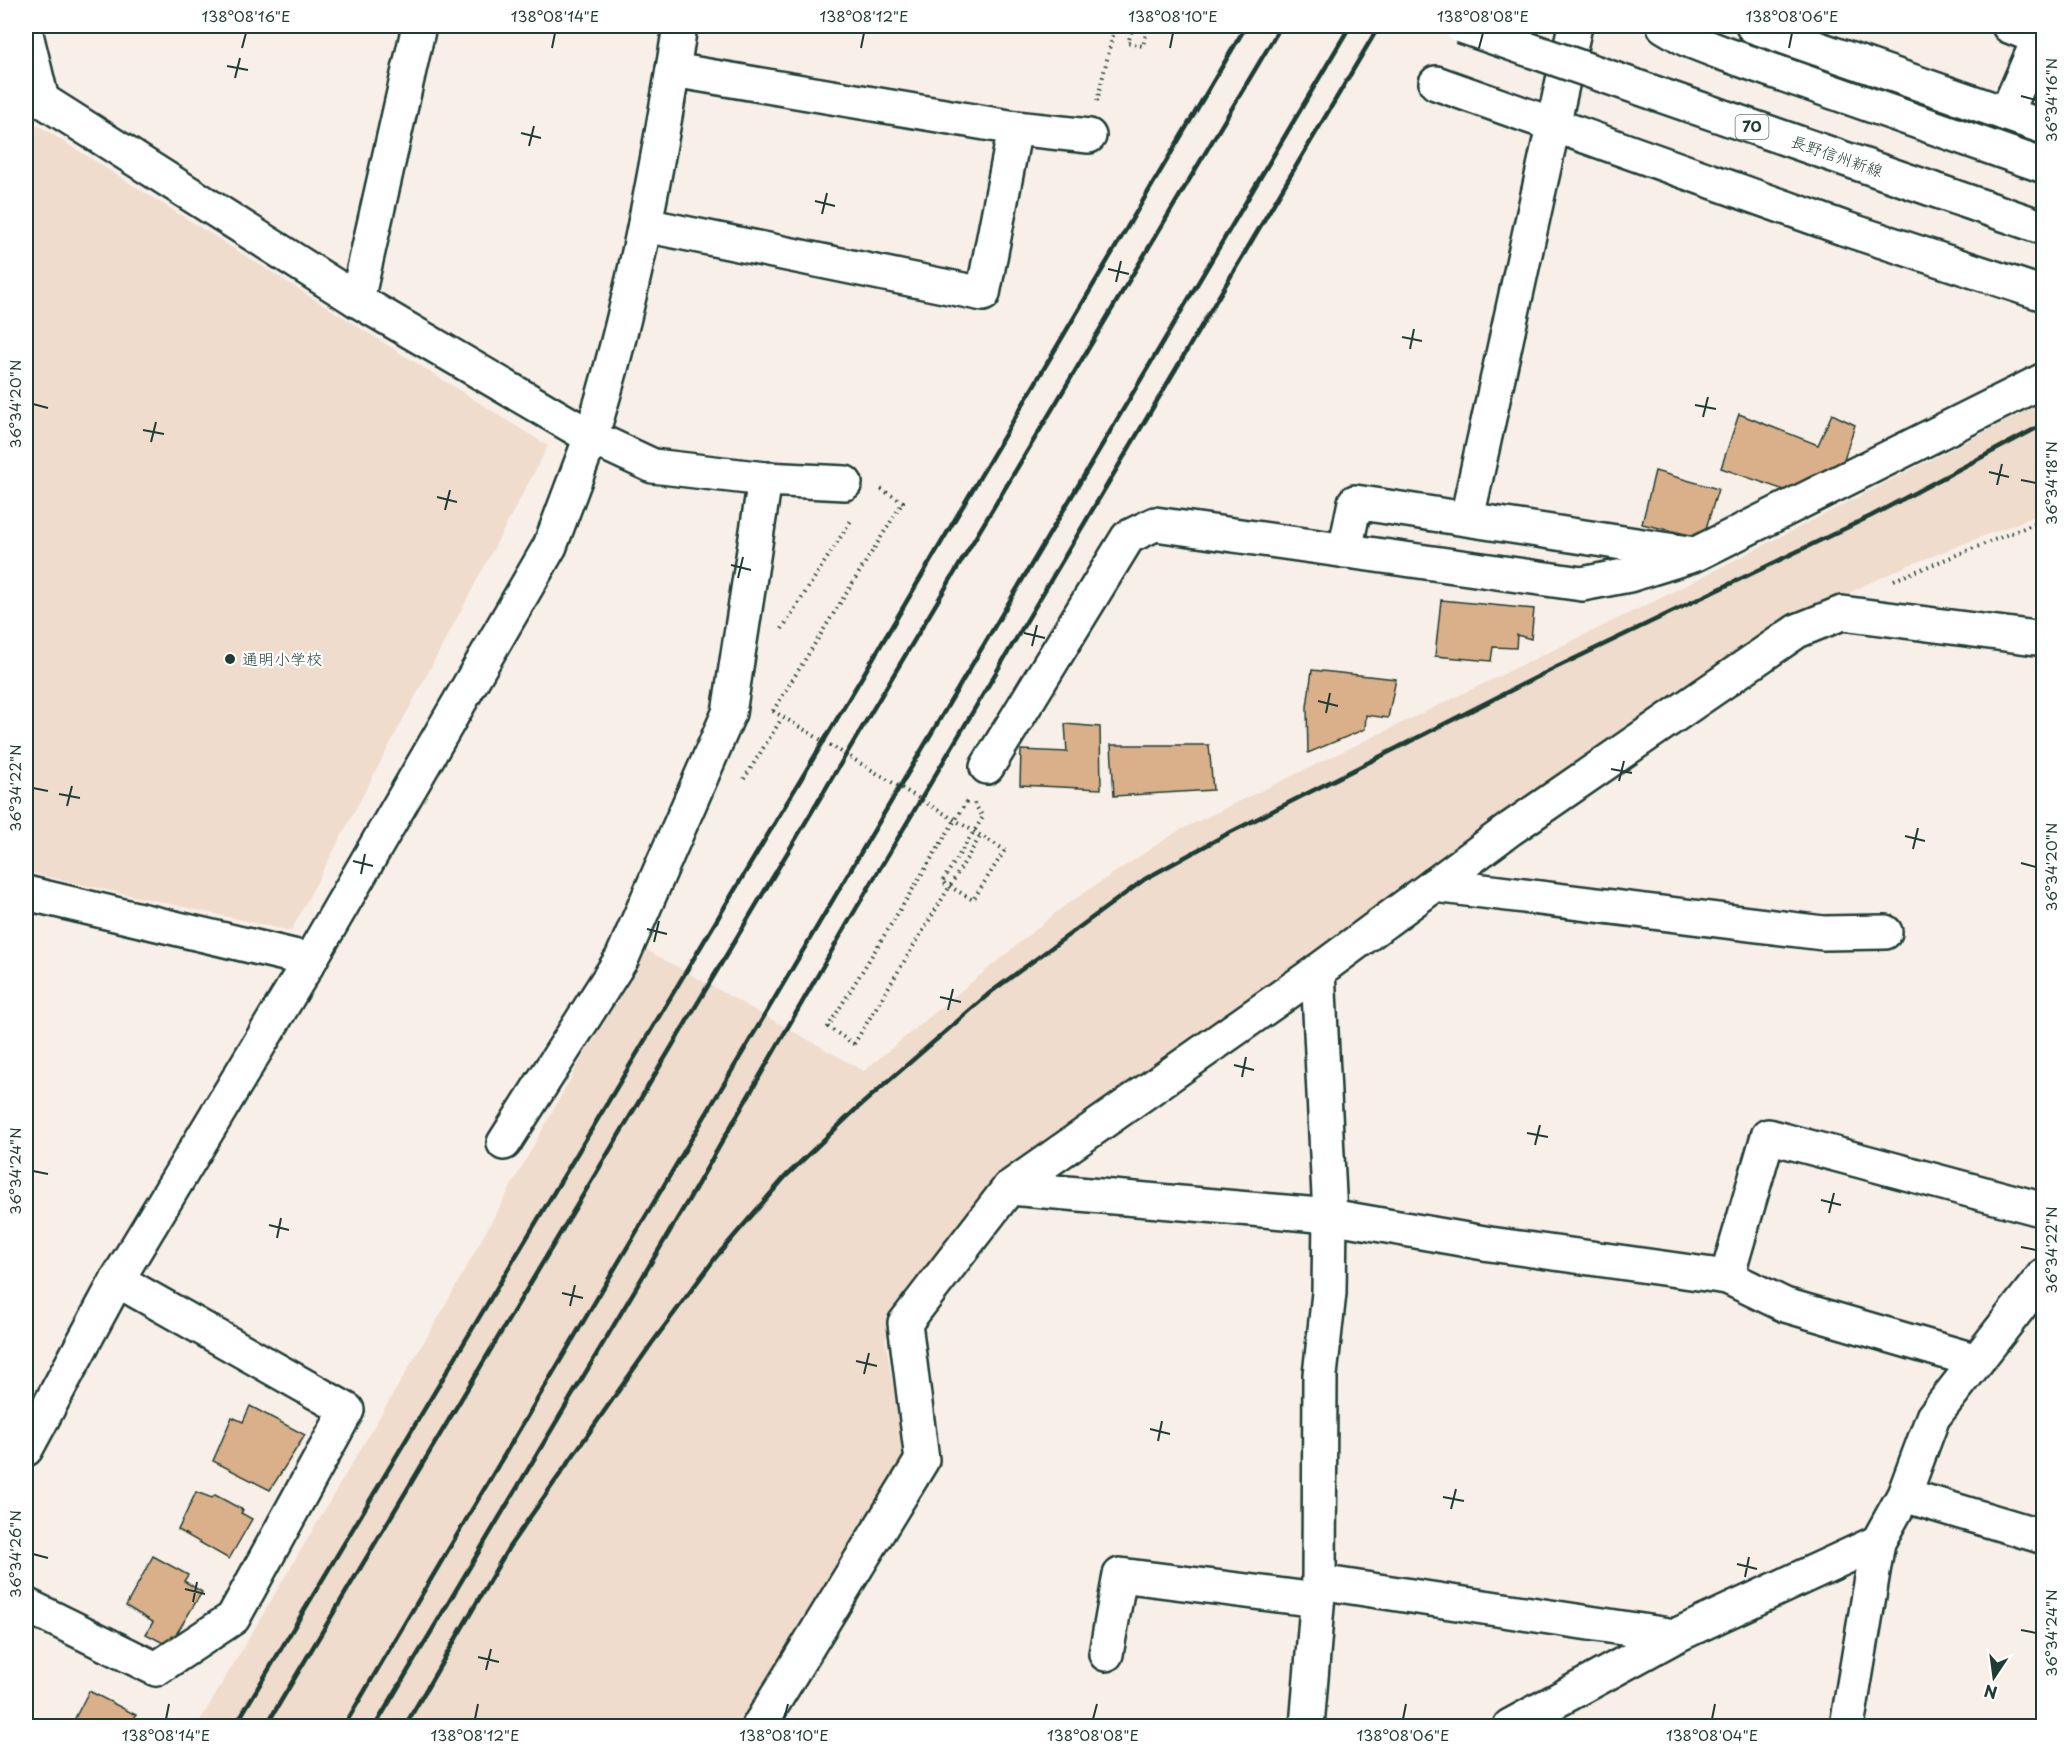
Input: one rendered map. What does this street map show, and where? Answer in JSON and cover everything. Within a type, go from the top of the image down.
[{"type":"street","points":[[357,300],[419,26]]},
{"type":"street","points":[[26,1449],[117,1280],[310,960],[550,546],[591,437],[613,366],[645,225],[680,26]]},
{"type":"street","name":"長野信州新線","points":[[1461,26],[2043,228]]},
{"type":"street","points":[[1467,518],[1575,26]]},
{"type":"street","points":[[1664,26],[1686,39],[1722,53],[2043,166]]},
{"type":"street","points":[[1753,26],[2043,127]]},
{"type":"street","points":[[2006,114],[2041,33],[2009,26]]},
{"type":"street","points":[[26,34],[34,96],[357,300],[591,437],[653,466],[765,479],[859,484]]},
{"type":"street","points":[[673,70],[1015,128],[1089,136]]},
{"type":"street","points":[[1436,83],[1843,228],[2043,294]]},
{"type":"street","points":[[645,225],[983,294],[1015,128]]},
{"type":"street","points":[[987,767],[1128,537],[1155,524],[1582,584],[1629,575],[1696,554],[2043,380]]},
{"type":"street","points":[[504,1143],[622,958],[729,713],[765,479]]},
{"type":"street","points":[[1345,551],[1355,502],[1696,554]]},
{"type":"street","points":[[759,1726],[922,1460],[905,1323],[1009,1188],[1318,971],[1510,829],[1797,631],[1842,613],[2043,639]]},
{"type":"street","points":[[1434,885],[1823,933],[1885,932]]},
{"type":"street","points":[[26,893],[310,960]]},
{"type":"street","points":[[1307,1726],[1318,1591],[1320,1375],[1329,1293],[1330,1216],[1318,971]]},
{"type":"street","points":[[1727,1277],[1768,1136],[2043,1210]]},
{"type":"street","points":[[1009,1188],[1330,1216],[1490,1244],[1727,1277],[1785,1305],[1977,1361]]},
{"type":"street","points":[[1847,1726],[1878,1542],[1904,1495],[1933,1417],[2043,1275]]},
{"type":"street","points":[[26,1605],[156,1669],[233,1618],[347,1410],[117,1280]]},
{"type":"street","points":[[1904,1495],[2043,1537]]},
{"type":"street","points":[[1510,1726],[1675,1636],[1878,1542]]},
{"type":"street","points":[[1106,1654],[1120,1575],[1318,1591],[1675,1636]]},
{"type":"path","points":[[1089,136],[1115,26]]},
{"type":"path","points":[[1133,26],[1128,43],[1143,46],[1148,26]]},
{"type":"path","points":[[859,484],[903,502],[772,711],[981,835],[1005,850],[973,900],[942,882],[983,817]]},
{"type":"path","points":[[778,635],[854,515]]},
{"type":"path","points":[[1890,581],[2043,520]]},
{"type":"path","points":[[969,797],[828,1027],[854,1044],[981,835]]},
{"type":"shaded area","name":"通明小学校","points":[[26,124],[39,126],[548,446],[291,931],[26,872]]},
{"type":"shaded area","points":[[2043,402],[2043,513],[1904,567],[1766,631],[1731,663],[1192,1038],[1032,1155],[1009,1188],[914,1279],[885,1339],[905,1458],[739,1726],[197,1726],[441,1313],[643,948],[864,1071],[1064,906],[1178,831],[1661,598]]},
{"type":"building","points":[[1739,414],[1818,445],[1832,414],[1855,425],[1835,487],[1810,499],[1721,468]]},
{"type":"building","points":[[1655,471],[1718,489],[1703,538],[1642,524]]},
{"type":"building","points":[[1441,600],[1534,609],[1531,639],[1517,635],[1516,648],[1493,647],[1491,661],[1435,656]]},
{"type":"building","points":[[1312,670],[1396,679],[1388,718],[1366,715],[1365,729],[1308,753],[1307,707]]},
{"type":"building","points":[[1065,724],[1100,727],[1101,789],[1020,785],[1021,750],[1067,752]]},
{"type":"building","points":[[1111,745],[1209,745],[1213,790],[1114,796]]},
{"type":"building","points":[[250,1406],[305,1435],[270,1490],[213,1461],[232,1417],[243,1422]]},
{"type":"building","points":[[196,1492],[212,1498],[215,1495],[243,1510],[241,1513],[252,1519],[229,1559],[178,1530]]},
{"type":"building","points":[[153,1556],[188,1575],[184,1581],[202,1592],[169,1646],[146,1634],[153,1622],[126,1606]]},
{"type":"building","points":[[89,1691],[136,1715],[130,1726],[71,1726]]},
{"type":"railway","points":[[235,1726],[862,677],[1246,26]]},
{"type":"railway","points":[[266,1726],[1281,26]]},
{"type":"railway","points":[[344,1726],[1350,26]]},
{"type":"railway","points":[[375,1726],[692,1194],[850,919],[1379,26]]},
{"type":"railway","points":[[405,1726],[509,1547],[652,1343],[716,1257],[785,1177],[854,1111],[991,992],[1145,879],[1227,834],[1555,668],[1871,516],[2044,424]]},
{"type":"place","name":"通明小学校","points":[[230,659]]}]
